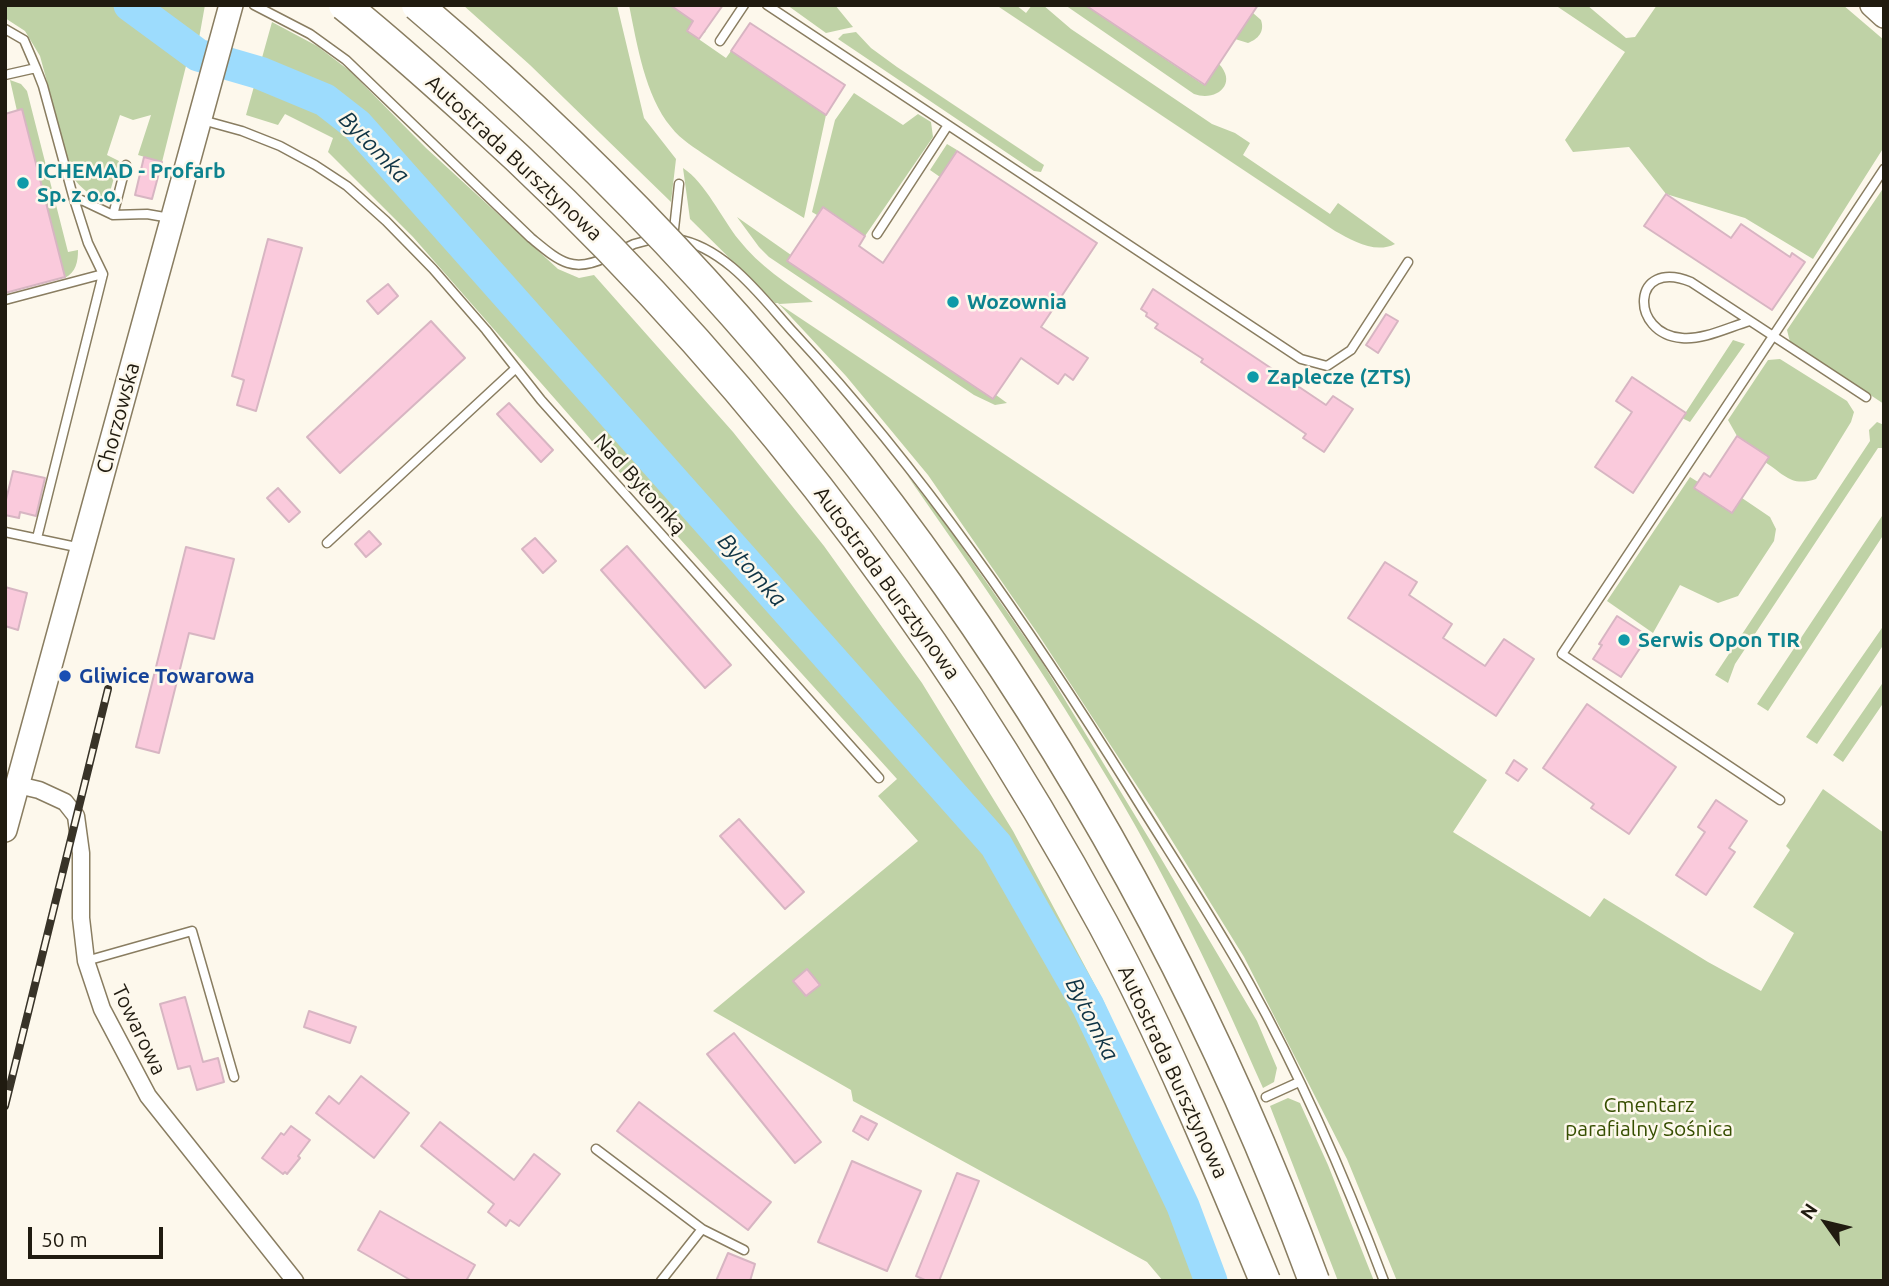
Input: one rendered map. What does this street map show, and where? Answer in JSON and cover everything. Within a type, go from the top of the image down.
[{"type":"highway","name":"Autostrada Bursztynowa","points":[[344,5],[499,140],[568,205],[643,282],[706,350],[846,523],[955,676],[1037,810],[1104,928],[1180,1079],[1265,1281]]},
{"type":"highway","points":[[417,5],[597,170],[735,315],[873,483],[981,631],[1043,727],[1092,811],[1143,902],[1216,1044],[1314,1281]]},
{"type":"main road","points":[[1872,5],[1884,16]]},
{"type":"main road","name":"Chorzowska","points":[[5,830],[230,8]]},
{"type":"street","name":"Towarowa","points":[[18,785],[39,790],[65,802],[76,816],[81,853],[81,918],[86,961],[103,1009],[148,1096],[295,1281]]},
{"type":"lane","points":[[254,5],[310,34],[346,60],[553,256],[571,266],[591,265],[634,244],[660,237],[687,241],[714,254],[739,274],[840,383],[957,530],[1077,704],[1196,894],[1250,984],[1299,1082],[1353,1198],[1384,1281]]},
{"type":"lane","points":[[720,41],[744,5]]},
{"type":"lane","points":[[767,5],[1301,359],[1327,366],[1351,350],[1408,262]]},
{"type":"lane","points":[[5,29],[24,40],[36,68],[88,243],[103,274],[37,538]]},
{"type":"lane","points":[[5,75],[36,68]]},
{"type":"lane","name":"Nad Bytomką","points":[[202,110],[315,165],[347,186],[386,221],[486,330],[550,410],[880,778]]},
{"type":"lane","points":[[877,234],[948,125]]},
{"type":"lane","points":[[113,215],[126,165]]},
{"type":"lane","points":[[1780,800],[1562,654],[1884,169]]},
{"type":"lane","points":[[673,239],[679,184]]},
{"type":"lane","points":[[73,196],[113,215],[147,214],[173,218]]},
{"type":"lane","points":[[5,300],[103,274]]},
{"type":"lane","points":[[1751,321],[1700,336],[1672,337],[1649,320],[1643,307],[1643,296],[1651,284],[1665,277],[1679,277],[1691,282],[1751,321],[1774,336],[1866,397]]},
{"type":"lane","points":[[327,543],[516,368]]},
{"type":"lane","points":[[5,532],[82,549]]},
{"type":"lane","points":[[86,961],[192,930],[234,1077]]},
{"type":"lane","points":[[1266,1097],[1299,1082]]},
{"type":"lane","points":[[596,1149],[702,1229],[744,1250]]},
{"type":"lane","points":[[661,1281],[702,1229]]},
{"type":"green space","points":[[5,5],[114,5],[187,62],[162,162],[138,155],[151,115],[133,120],[120,115],[107,155],[119,161],[109,195],[97,197],[79,185],[73,178],[40,56],[25,31],[5,18]]},
{"type":"green space","points":[[146,5],[205,5],[198,44]]},
{"type":"green space","points":[[463,5],[617,5],[644,118],[676,159],[671,202],[530,65]]},
{"type":"green space","points":[[629,5],[670,5],[706,29],[705,33],[691,24],[687,31],[726,58],[731,51],[826,115],[804,218],[693,147],[671,127],[648,85]]},
{"type":"green space","points":[[787,5],[835,5],[853,27],[826,33]]},
{"type":"green space","points":[[996,5],[1016,5],[1026,13],[1032,5],[1043,5],[1071,29],[1212,124],[1235,133],[1250,143],[1243,155],[1330,214],[1338,203],[1395,244],[1372,247],[1335,231]]},
{"type":"green space","points":[[1065,5],[1085,5],[1204,85],[1219,64],[1226,78],[1222,90],[1210,96],[1194,94]]},
{"type":"green space","points":[[1555,5],[1587,5],[1626,38],[1635,37],[1657,5],[1843,5],[1884,40],[1884,147],[1813,259],[1745,218],[1666,194],[1629,147],[1573,152],[1565,140],[1625,52]]},
{"type":"green space","points":[[1253,13],[1261,20],[1260,34],[1248,43],[1235,39]]},
{"type":"green space","points":[[272,22],[317,46],[350,71],[426,148],[558,269],[579,278],[594,275],[733,432],[824,546],[922,683],[1013,831],[1104,1002],[1168,1144],[1224,1281],[1163,1281],[1147,1262],[853,1101],[851,1090],[713,1011],[918,841],[878,796],[897,779],[605,456],[413,237],[328,152],[333,138],[285,114],[278,125],[246,115]]},
{"type":"green space","points":[[856,32],[871,48],[897,67],[1044,165],[1041,172],[1034,171],[838,39],[843,34]]},
{"type":"green space","points":[[10,80],[21,84],[27,91],[68,252],[78,250],[76,266],[65,278],[22,110],[17,111]]},
{"type":"green space","points":[[854,93],[903,125],[918,114],[931,122],[933,137],[865,236],[823,207],[817,215],[812,212],[835,120]]},
{"type":"green space","points":[[947,144],[957,150],[940,177],[930,170]]},
{"type":"green space","name":"Cmentarz parafialny Sośnica","points":[[683,168],[699,182],[755,258],[813,302],[779,304],[1259,624],[1487,780],[1453,832],[1590,917],[1604,898],[1761,991],[1794,933],[1753,907],[1790,850],[1786,846],[1823,789],[1884,833],[1884,1281],[1397,1281],[1347,1159],[1244,957],[1158,818],[1038,634],[928,475],[846,376],[778,303],[690,219]]},
{"type":"green space","points":[[1884,187],[1884,404],[1790,342],[1787,330]]},
{"type":"green space","points":[[737,217],[791,255],[788,261],[993,399],[996,395],[1007,403],[995,405],[974,395],[769,257]]},
{"type":"green space","points":[[1733,340],[1745,344],[1690,422],[1682,418]]},
{"type":"green space","points":[[1780,359],[1847,401],[1854,412],[1851,422],[1816,479],[1800,482],[1783,475],[1765,462],[1769,457],[1737,436],[1728,420],[1768,360]]},
{"type":"green space","points":[[1877,422],[1884,425],[1884,448],[1878,448],[1735,664],[1728,683],[1715,675],[1870,441],[1869,430]]},
{"type":"green space","points":[[907,475],[943,520],[1042,662],[1159,855],[1257,1021],[1277,1068],[1274,1082],[1263,1088],[1174,898],[1090,749],[1014,630]]},
{"type":"green space","points":[[1690,477],[1698,482],[1694,488],[1732,513],[1742,498],[1770,517],[1776,529],[1774,541],[1738,596],[1718,603],[1680,585],[1653,633],[1607,601]]},
{"type":"green space","points":[[1884,513],[1884,534],[1768,711],[1757,704]]},
{"type":"green space","points":[[1884,625],[1884,644],[1817,744],[1806,737]]},
{"type":"green space","points":[[1884,681],[1884,702],[1843,762],[1833,755]]},
{"type":"green space","points":[[1288,1098],[1300,1103],[1374,1281],[1338,1281],[1270,1106]]},
{"type":"building","points":[[670,5],[723,5],[699,39],[687,31],[693,21]]},
{"type":"building","points":[[1085,5],[1258,5],[1205,85]]},
{"type":"building","points":[[750,23],[845,85],[826,115],[731,51]]},
{"type":"building","name":"ICHEMAD - Profarb Sp. z o.o.","points":[[22,109],[65,277],[5,293],[5,114]]},
{"type":"building","name":"Wozownia","points":[[957,151],[1097,243],[1041,327],[1088,358],[1073,380],[1065,374],[1058,384],[1021,358],[993,399],[787,261],[823,207],[865,236],[859,246],[883,263]]},
{"type":"building","points":[[144,157],[162,162],[152,199],[135,195]]},
{"type":"building","points":[[1666,194],[1731,238],[1741,224],[1790,257],[1792,253],[1805,262],[1772,310],[1644,226]]},
{"type":"building","points":[[268,239],[302,248],[256,411],[237,405],[244,380],[232,376]]},
{"type":"building","points":[[388,284],[398,296],[378,314],[367,301]]},
{"type":"building","points":[[1153,289],[1326,405],[1333,396],[1353,409],[1324,452],[1303,438],[1306,434],[1201,362],[1203,359],[1155,328],[1158,324],[1141,309]]},
{"type":"building","points":[[1386,314],[1398,321],[1378,353],[1366,345]]},
{"type":"building","points":[[431,321],[465,358],[340,473],[307,437]]},
{"type":"building","points":[[1632,377],[1686,413],[1633,493],[1595,467],[1632,412],[1616,401]]},
{"type":"building","points":[[509,403],[553,450],[541,462],[497,414]]},
{"type":"building","points":[[1737,436],[1769,457],[1732,513],[1694,488],[1704,473],[1710,477]]},
{"type":"building","points":[[13,471],[45,478],[36,516],[20,512],[19,518],[5,515]]},
{"type":"building","points":[[278,488],[300,512],[289,522],[267,498]]},
{"type":"building","points":[[369,531],[381,544],[366,557],[355,544]]},
{"type":"building","points":[[535,538],[556,561],[543,573],[522,549]]},
{"type":"building","points":[[627,546],[731,665],[705,688],[601,570]]},
{"type":"building","points":[[186,547],[234,559],[214,639],[189,633],[159,753],[136,747]]},
{"type":"building","points":[[1385,562],[1417,582],[1409,595],[1452,624],[1443,638],[1485,666],[1504,639],[1534,659],[1496,716],[1348,618]]},
{"type":"building","points":[[5,587],[27,593],[18,630],[5,626]]},
{"type":"building","name":"Serwis Opon TIR","points":[[1617,616],[1648,636],[1621,677],[1593,659]]},
{"type":"building","points":[[1587,704],[1676,767],[1629,834],[1591,808],[1594,804],[1543,768]]},
{"type":"building","points":[[1514,760],[1527,769],[1518,781],[1506,773]]},
{"type":"building","points":[[1716,800],[1747,821],[1729,848],[1735,852],[1706,895],[1676,875],[1705,832],[1698,827]]},
{"type":"building","points":[[739,819],[804,892],[785,909],[720,836]]},
{"type":"building","points":[[807,969],[820,985],[806,996],[793,981]]},
{"type":"building","points":[[185,997],[203,1062],[218,1058],[224,1082],[197,1090],[190,1066],[178,1069],[160,1004]]},
{"type":"building","points":[[309,1011],[356,1027],[350,1043],[304,1027]]},
{"type":"building","points":[[734,1033],[821,1142],[795,1163],[707,1054]]},
{"type":"building","points":[[361,1076],[409,1113],[374,1158],[316,1113],[329,1096],[339,1104]]},
{"type":"building","points":[[639,1102],[771,1202],[748,1230],[617,1131]]},
{"type":"building","points":[[861,1116],[877,1124],[868,1140],[853,1131]]},
{"type":"building","points":[[440,1122],[514,1180],[534,1154],[560,1174],[519,1226],[510,1220],[506,1226],[488,1212],[494,1204],[421,1146]]},
{"type":"building","points":[[291,1126],[310,1140],[298,1156],[300,1158],[287,1174],[283,1174],[262,1158],[281,1133],[284,1135]]},
{"type":"building","points":[[852,1161],[921,1191],[887,1271],[818,1242]]},
{"type":"building","points":[[957,1173],[979,1181],[939,1281],[927,1281],[916,1276]]},
{"type":"building","points":[[380,1211],[475,1265],[466,1281],[412,1281],[358,1250]]},
{"type":"building","points":[[728,1253],[755,1264],[750,1281],[716,1281]]},
{"type":"waterway","name":"Bytomka","points":[[130,5],[198,55],[260,73],[325,100],[357,125],[996,845],[1088,1006],[1183,1206],[1211,1281]]},
{"type":"railway","points":[[5,1106],[108,689]]},
{"type":"place","name":"ICHEMAD - Profarb Sp. z o.o.","points":[[23,183]]},
{"type":"place","name":"Wozownia","points":[[953,302]]},
{"type":"place","name":"Zaplecze (ZTS)","points":[[1253,377]]},
{"type":"place","name":"Serwis Opon TIR","points":[[1624,640]]},
{"type":"place","name":"Gliwice Towarowa","points":[[65,676]]}]
